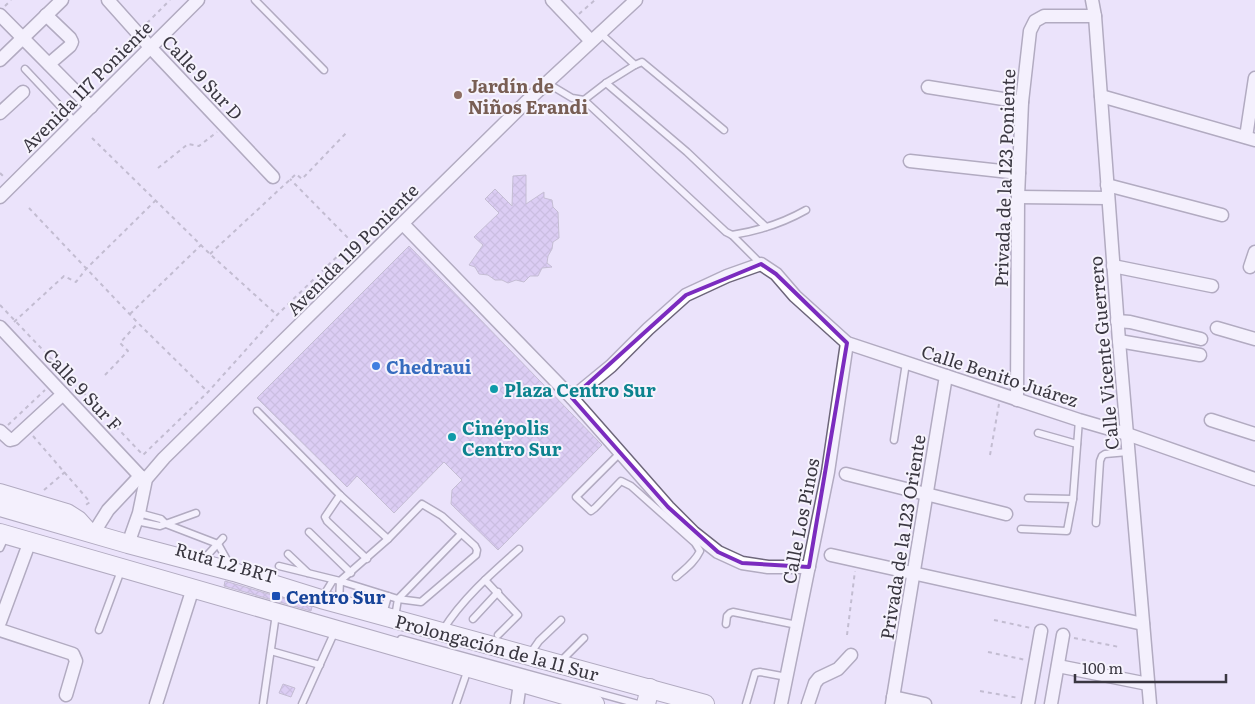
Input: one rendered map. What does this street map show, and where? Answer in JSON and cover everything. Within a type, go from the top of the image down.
[{"type":"main road","points":[[0,493],[67,513],[78,520],[91,533]]},
{"type":"main road","name":"Prolongación de la 11 Sur","points":[[0,507],[199,564],[234,572],[321,599],[559,663],[646,697],[705,704]]},
{"type":"main road","name":"Prolongación de la 11 Sur","points":[[2,535],[30,541],[595,704]]},
{"type":"street","points":[[0,60],[62,0]]},
{"type":"street","name":"Calle 9 Sur D","points":[[108,0],[273,177]]},
{"type":"street","name":"Avenida 117 Poniente","points":[[0,197],[198,0]]},
{"type":"street","points":[[552,0],[572,21],[595,37]]},
{"type":"street","name":"Avenida 119 Poniente","points":[[128,544],[138,517],[143,478],[547,83],[636,0]]},
{"type":"street","name":"Calle Vicente Guerrero","points":[[1092,0],[1095,16],[1117,321],[1150,704]]},
{"type":"street","points":[[0,15],[90,107]]},
{"type":"street","points":[[46,15],[72,42],[70,46],[49,64]]},
{"type":"street","name":"Privada de la 123 Poniente","points":[[1017,400],[1018,197],[1022,102],[1030,31],[1035,21],[1044,16],[1095,16]]},
{"type":"street","points":[[1101,96],[1251,139],[1255,79]]},
{"type":"street","points":[[928,87],[1022,102]]},
{"type":"street","points":[[0,113],[23,92]]},
{"type":"street","points":[[910,162],[1019,173]]},
{"type":"street","points":[[1018,197],[1108,192],[1222,214]]},
{"type":"street","points":[[403,224],[572,398],[668,507],[694,533],[718,552],[742,564],[809,567]]},
{"type":"street","points":[[1250,267],[1255,252]]},
{"type":"street","points":[[572,398],[611,366],[686,295],[727,276],[761,264],[776,274],[795,296],[847,343]]},
{"type":"street","points":[[1113,266],[1212,286]]},
{"type":"street","points":[[1117,321],[1130,322],[1201,339]]},
{"type":"street","points":[[1217,328],[1255,340]]},
{"type":"street","name":"Calle 9 Sur F","points":[[2,329],[143,478]]},
{"type":"street","points":[[1119,342],[1200,355]]},
{"type":"street","name":"Calle Benito Juárez","points":[[847,343],[1017,400],[1127,434],[1255,480]]},
{"type":"street","name":"Calle Los Pinos","points":[[781,704],[828,472],[847,343]]},
{"type":"street","name":"Privada de la 123 Oriente","points":[[893,700],[946,376]]},
{"type":"street","points":[[1,431],[10,440],[27,429],[62,394]]},
{"type":"street","points":[[1212,420],[1255,434]]},
{"type":"street","points":[[846,474],[1006,514]]},
{"type":"street","points":[[91,533],[108,510],[143,478]]},
{"type":"street","points":[[0,622],[30,541]]},
{"type":"street","points":[[831,555],[1144,624]]},
{"type":"street","points":[[156,704],[193,588]]},
{"type":"street","points":[[0,630],[73,654],[76,661],[66,695]]},
{"type":"street","points":[[1028,702],[1041,631]]},
{"type":"street","points":[[1051,704],[1064,635]]},
{"type":"street","points":[[808,704],[815,683],[819,678],[838,669],[851,655]]},
{"type":"street","points":[[1058,666],[1148,684]]},
{"type":"street","points":[[517,704],[520,683]]},
{"type":"street","points":[[893,700],[926,704]]},
{"type":"lane","points":[[255,0],[324,70]]},
{"type":"lane","points":[[595,37],[635,65]]},
{"type":"lane","points":[[584,100],[606,83],[642,62],[724,130]]},
{"type":"lane","points":[[25,69],[75,122]]},
{"type":"lane","points":[[547,83],[572,98],[584,100],[726,232],[732,235],[761,264]]},
{"type":"lane","points":[[606,83],[687,152],[766,227]]},
{"type":"lane","points":[[732,235],[787,220],[806,210]]},
{"type":"lane","points":[[894,440],[906,363]]},
{"type":"lane","points":[[257,411],[340,495],[388,540]]},
{"type":"lane","points":[[1021,528],[1067,532],[1073,499],[1079,420]]},
{"type":"lane","points":[[1038,434],[1077,444]]},
{"type":"lane","points":[[1096,523],[1100,461],[1102,456],[1105,454],[1128,452]]},
{"type":"lane","points":[[620,453],[576,497],[591,511],[621,480],[632,486],[695,543],[700,551],[691,564],[676,577]]},
{"type":"lane","points":[[340,495],[326,514],[327,521],[367,559]]},
{"type":"lane","points":[[1028,498],[1073,499]]},
{"type":"lane","points":[[279,566],[336,580],[398,599],[421,602],[476,555],[477,550],[442,516],[422,504],[367,559],[351,573],[336,580],[321,599]]},
{"type":"lane","name":"Ruta L2 BRT","points":[[0,512],[628,691]]},
{"type":"lane","points":[[166,524],[196,513]]},
{"type":"lane","points":[[138,517],[161,519],[166,524],[218,544],[234,572]]},
{"type":"lane","points":[[308,532],[351,573]]},
{"type":"lane","points":[[389,617],[398,599],[461,534]]},
{"type":"lane","name":"Ruta L2 BRT","points":[[2,535],[310,614]]},
{"type":"lane","points":[[199,564],[223,538]]},
{"type":"lane","points":[[442,631],[452,616],[485,580],[519,549]]},
{"type":"lane","points":[[288,554],[309,574]]},
{"type":"lane","points":[[99,630],[123,568]]},
{"type":"lane","points":[[336,580],[339,603]]},
{"type":"lane","points":[[485,580],[518,614],[498,634]]},
{"type":"lane","points":[[473,619],[498,592]]},
{"type":"lane","points":[[388,596],[389,617]]},
{"type":"lane","points":[[263,704],[276,612]]},
{"type":"lane","points":[[726,624],[727,616],[734,612],[797,625]]},
{"type":"lane","points":[[529,655],[539,641],[561,620]]},
{"type":"lane","points":[[302,704],[336,629]]},
{"type":"lane","points":[[397,638],[646,697]]},
{"type":"lane","points":[[559,663],[584,638]]},
{"type":"lane","points":[[271,651],[320,665]]},
{"type":"lane","points":[[456,704],[469,668]]},
{"type":"lane","points":[[746,704],[755,673],[760,672],[787,677]]},
{"type":"path","points":[[146,23],[170,0]]},
{"type":"path","points":[[572,21],[595,0]]},
{"type":"path","points":[[158,168],[188,144],[199,146],[218,131]]},
{"type":"path","points":[[210,254],[296,174],[302,179],[348,131]]},
{"type":"path","points":[[92,138],[210,254],[277,315]]},
{"type":"path","points":[[0,305],[144,454],[208,392],[277,315],[352,242],[290,179]]},
{"type":"path","points":[[2,329],[14,321],[64,276],[76,282],[86,269],[155,201]]},
{"type":"path","points":[[29,208],[138,323],[208,392]]},
{"type":"path","points":[[130,314],[201,245]]},
{"type":"path","points":[[106,376],[128,351],[120,343],[138,323]]},
{"type":"path","points":[[1,431],[53,383]]},
{"type":"path","points":[[990,455],[1000,394]]},
{"type":"path","points":[[27,429],[90,502]]},
{"type":"path","points":[[44,490],[65,472]]},
{"type":"path","points":[[847,635],[856,561]]},
{"type":"path","points":[[988,652],[1036,662]]},
{"type":"path","points":[[980,691],[1028,702]]},
{"type":"highlighted area","points":[[761,264],[776,274],[847,343],[809,567],[742,563],[718,552],[668,507],[572,398],[686,295]]},
{"type":"building","points":[[526,175],[526,204],[544,192],[544,198],[552,200],[553,207],[558,212],[559,238],[553,242],[547,263],[552,267],[542,268],[538,276],[530,276],[524,282],[516,280],[508,283],[502,280],[495,280],[488,275],[479,274],[475,267],[469,265],[483,245],[474,237],[499,213],[485,199],[495,189],[512,206],[513,176]]},
{"type":"building","points":[[409,246],[602,445],[498,550],[451,504],[452,490],[462,480],[444,462],[394,513],[357,476],[347,487],[257,398]]},
{"type":"building","points":[[225,581],[312,607],[311,611],[224,586]]},
{"type":"building","points":[[283,684],[295,688],[291,697],[279,693]]},
{"type":"place","name":"Jardín de Niños Erandi","points":[[458,95]]},
{"type":"place","name":"Chedraui","points":[[376,366]]},
{"type":"place","name":"Plaza Centro Sur","points":[[494,389]]},
{"type":"place","name":"Cinépolis Centro Sur","points":[[452,437]]},
{"type":"place","name":"Centro Sur","points":[[276,596]]}]
